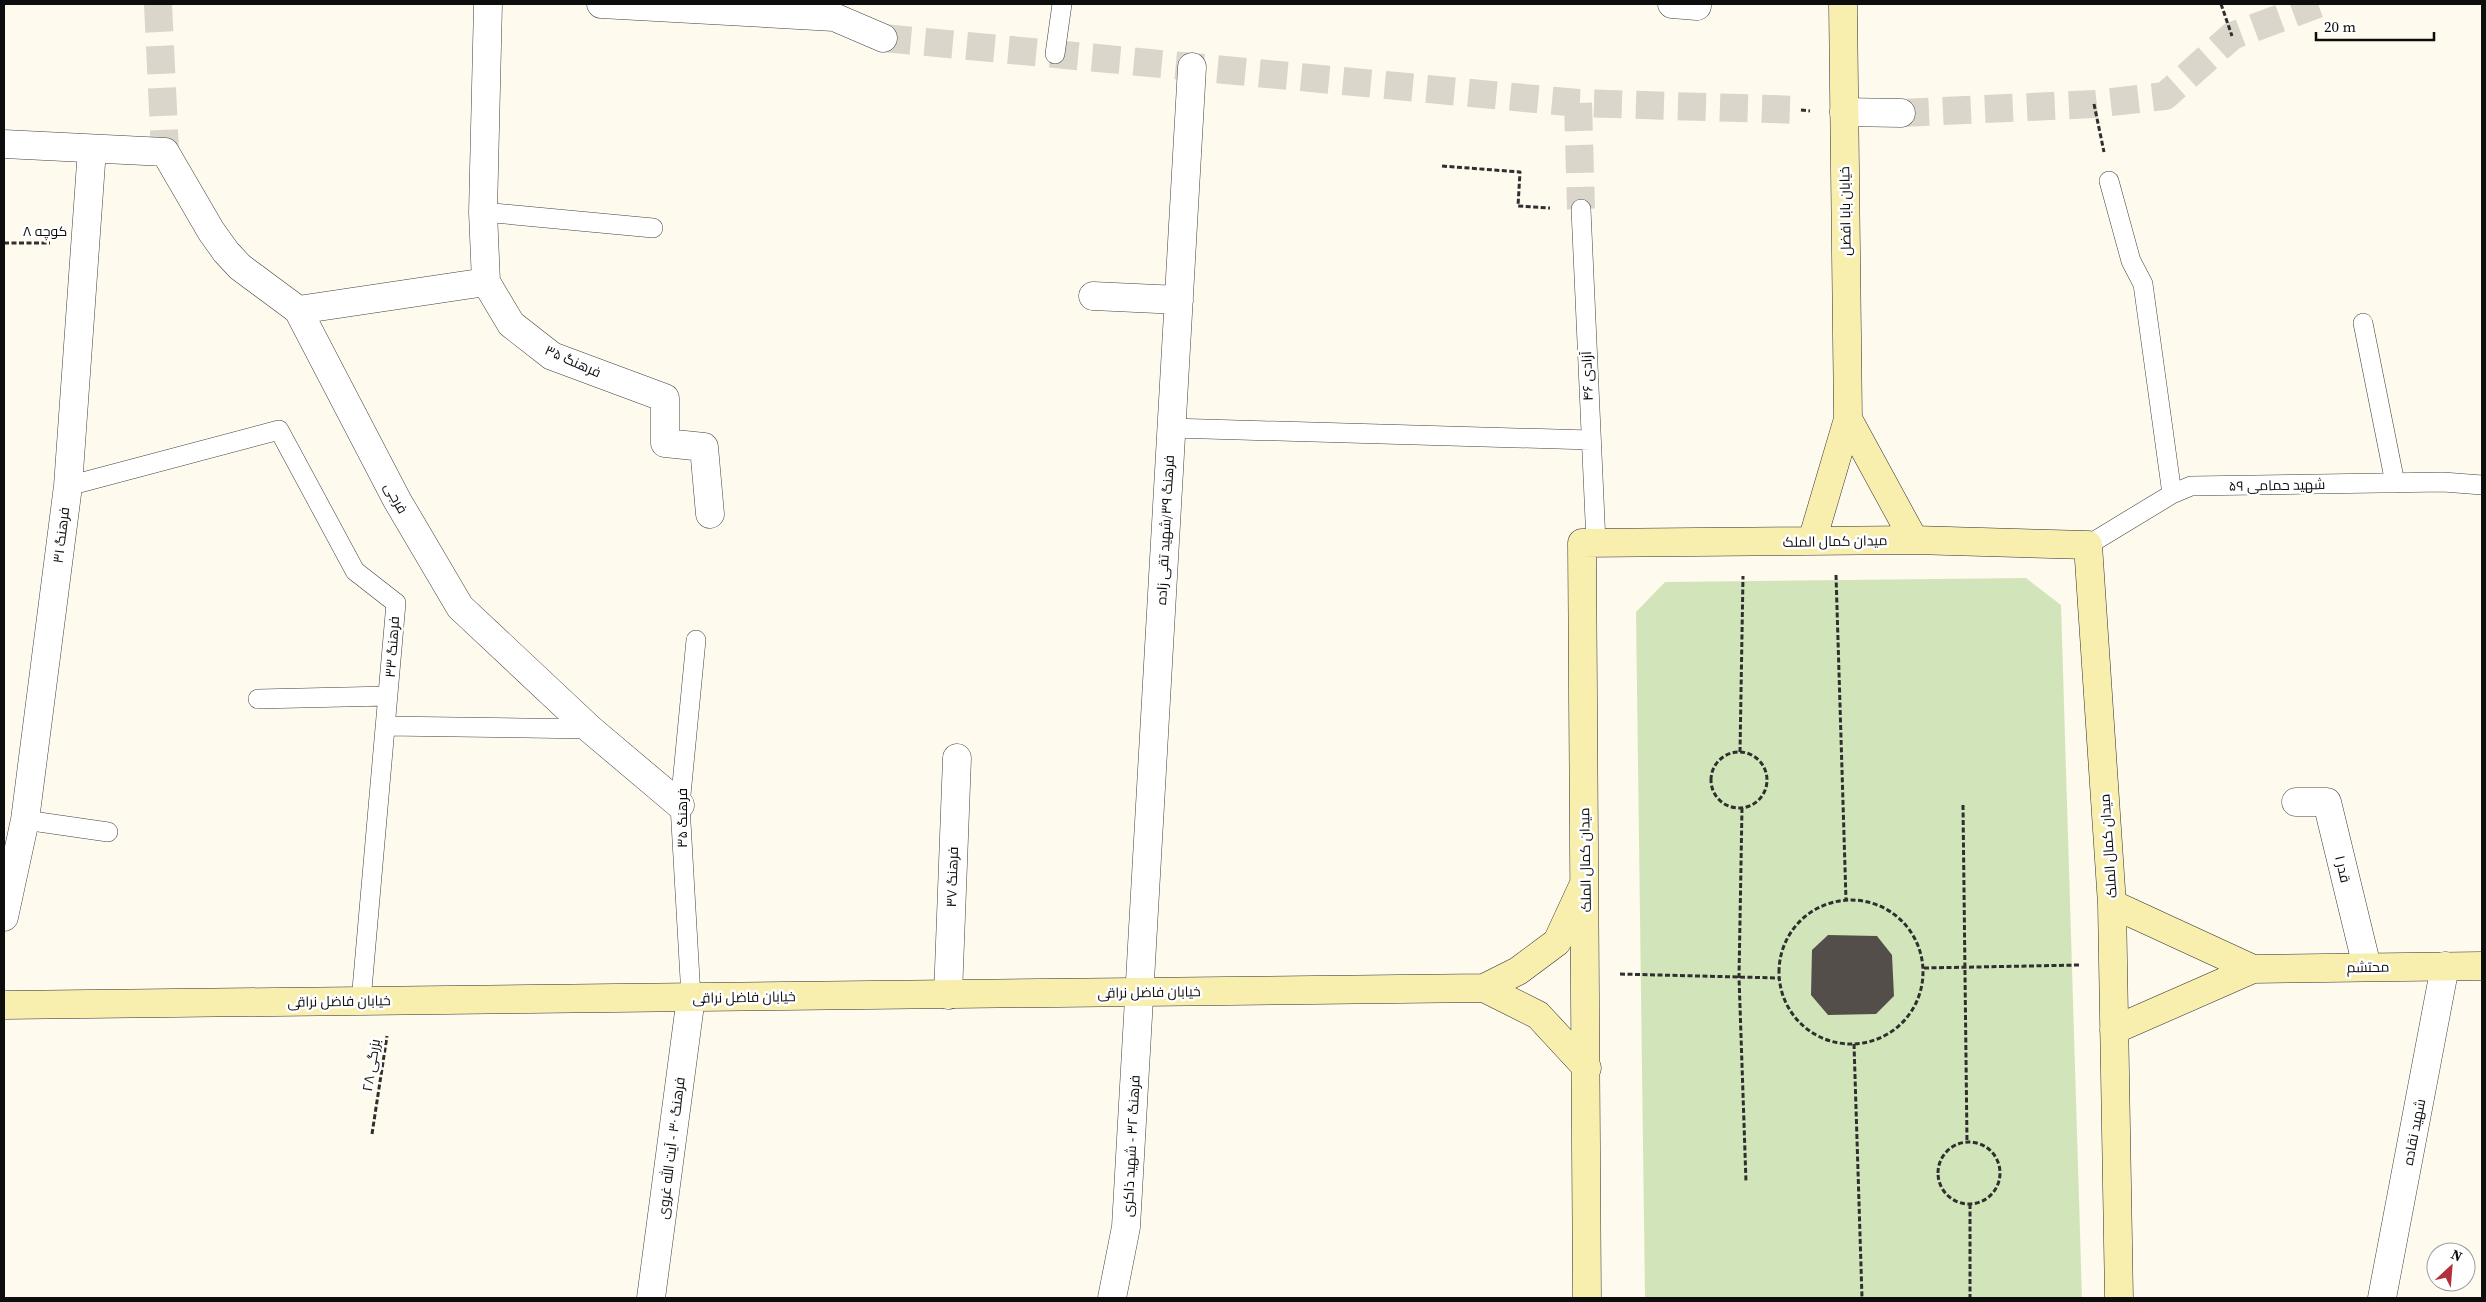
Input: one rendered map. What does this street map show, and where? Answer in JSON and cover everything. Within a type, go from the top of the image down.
[{"type":"main road","name":"خیابان بابا افضل","points":[[1824,542],[1848,419],[1842,4]]},
{"type":"main road","name":"خیابان بابا افضل","points":[[1848,419],[1914,540]]},
{"type":"main road","name":"میدان کمال الملک","points":[[1587,1298],[1587,1068],[1582,544],[1914,540],[2088,545],[2112,904],[2119,1298]]},
{"type":"main road","name":"خیابان فاضل نراقی","points":[[4,1005],[1484,988],[1518,971],[1557,942],[1585,881]]},
{"type":"main road","name":"محتشم","points":[[2112,904],[2254,969]]},
{"type":"main road","name":"محتشم","points":[[2114,1030],[2254,969],[2482,966]]},
{"type":"main road","name":"خیابان فاضل نراقی","points":[[1484,988],[1538,1015],[1587,1068]]},
{"type":"street","name":"فرهنگ ۳۵","points":[[488,4],[483,212],[486,282],[511,324],[552,356],[665,398],[665,443],[704,447],[710,514]]},
{"type":"street","points":[[601,4],[834,17],[883,38]]},
{"type":"street","points":[[1672,4],[1697,6],[1697,4]]},
{"type":"street","name":"فرهنگ ۳۹/شهید تقی زاده","points":[[1139,992],[1192,67]]},
{"type":"street","points":[[1844,112],[1901,113]]},
{"type":"street","points":[[4,144],[92,149]]},
{"type":"street","name":"فرجی","points":[[92,149],[165,152],[211,231],[226,252],[240,267],[298,310],[396,500],[460,607],[590,729],[680,805]]},
{"type":"street","name":"فرهنگ ۳۱","points":[[4,917],[25,820],[68,486],[92,149]]},
{"type":"street","points":[[298,310],[486,282]]},
{"type":"street","points":[[1093,296],[1179,300]]},
{"type":"street","name":"فرهنگ ۳۷","points":[[948,995],[957,758]]},
{"type":"street","name":"قدر ۱","points":[[2296,802],[2327,802],[2367,967]]},
{"type":"street","name":"شهید نقاده","points":[[2382,1298],[2445,966]]},
{"type":"street","name":"فرهنگ ۳۲ - شهید ذاکری","points":[[1112,1298],[1126,1227],[1139,992]]},
{"type":"street","name":"فرهنگ ۳۰ - آیت الله غروی","points":[[651,1298],[691,997]]},
{"type":"lane","points":[[1055,54],[1062,4]]},
{"type":"lane","points":[[2109,181],[2131,261],[2143,284],[2172,494]]},
{"type":"lane","name":"آزادی ۴۶","points":[[1581,209],[1596,543]]},
{"type":"lane","points":[[483,212],[653,228]]},
{"type":"lane","points":[[2363,323],[2394,483]]},
{"type":"lane","points":[[1171,428],[1590,440]]},
{"type":"lane","name":"فرهنگ ۳۳","points":[[68,486],[279,430],[356,572],[396,603],[361,1001]]},
{"type":"lane","name":"شهید حمامی ۵۹","points":[[2088,545],[2172,494],[2191,486],[2394,483],[2482,485]]},
{"type":"lane","name":"فرهنگ ۳۵","points":[[691,997],[680,805],[696,640]]},
{"type":"lane","points":[[258,699],[388,696]]},
{"type":"lane","points":[[386,726],[590,729]]},
{"type":"lane","points":[[25,820],[108,832]]},
{"type":"path","points":[[2221,4],[2232,36]]},
{"type":"path","points":[[2094,104],[2109,181]]},
{"type":"path","points":[[1442,166],[1520,172],[1518,206],[1581,209]]},
{"type":"path","name":"کوچه ۸","points":[[4,243],[86,242]]},
{"type":"path","points":[[1824,542],[1846,900]]},
{"type":"path","points":[[1740,752],[1743,581]]},
{"type":"path","points":[[1740,752],[1757,758],[1763,766],[1767,783],[1759,800],[1742,808],[1725,804],[1714,791],[1711,782],[1712,773],[1722,758],[1740,752]]},
{"type":"path","points":[[1963,805],[1967,1142]]},
{"type":"path","points":[[1742,808],[1740,977],[1746,1182]]},
{"type":"path","points":[[1846,900],[1868,902],[1890,911],[1907,926],[1918,946],[1924,968],[1921,991],[1912,1012],[1896,1029],[1876,1040],[1854,1044],[1829,1042],[1806,1030],[1789,1011],[1780,988],[1778,963],[1786,940],[1800,919],[1822,905],[1846,900]]},
{"type":"path","points":[[1924,968],[2113,964]]},
{"type":"path","name":"بزرگی ۲۸","points":[[372,1134],[393,1001]]},
{"type":"path","points":[[1854,1044],[1862,1298]]},
{"type":"path","points":[[1967,1142],[1977,1143],[1994,1154],[2000,1173],[1999,1184],[1993,1193],[1985,1200],[1970,1204],[1954,1201],[1946,1195],[1938,1177],[1942,1157],[1948,1149],[1967,1142]]},
{"type":"path","points":[[1970,1204],[1970,1298]]},
{"type":"green space","points":[[2026,578],[2061,605],[2082,1298],[1645,1298],[1636,612],[1665,582]]},
{"type":"building","points":[[1828,935],[1877,936],[1892,955],[1894,996],[1876,1014],[1828,1015],[1811,995],[1812,950]]},
{"type":"tunnel","points":[[158,4],[165,152]]},
{"type":"tunnel","points":[[1901,113],[2094,104],[2165,96],[2232,36],[2318,4]]},
{"type":"tunnel","points":[[883,38],[1578,103],[1801,110]]},
{"type":"tunnel","points":[[1578,103],[1581,209]]}]
